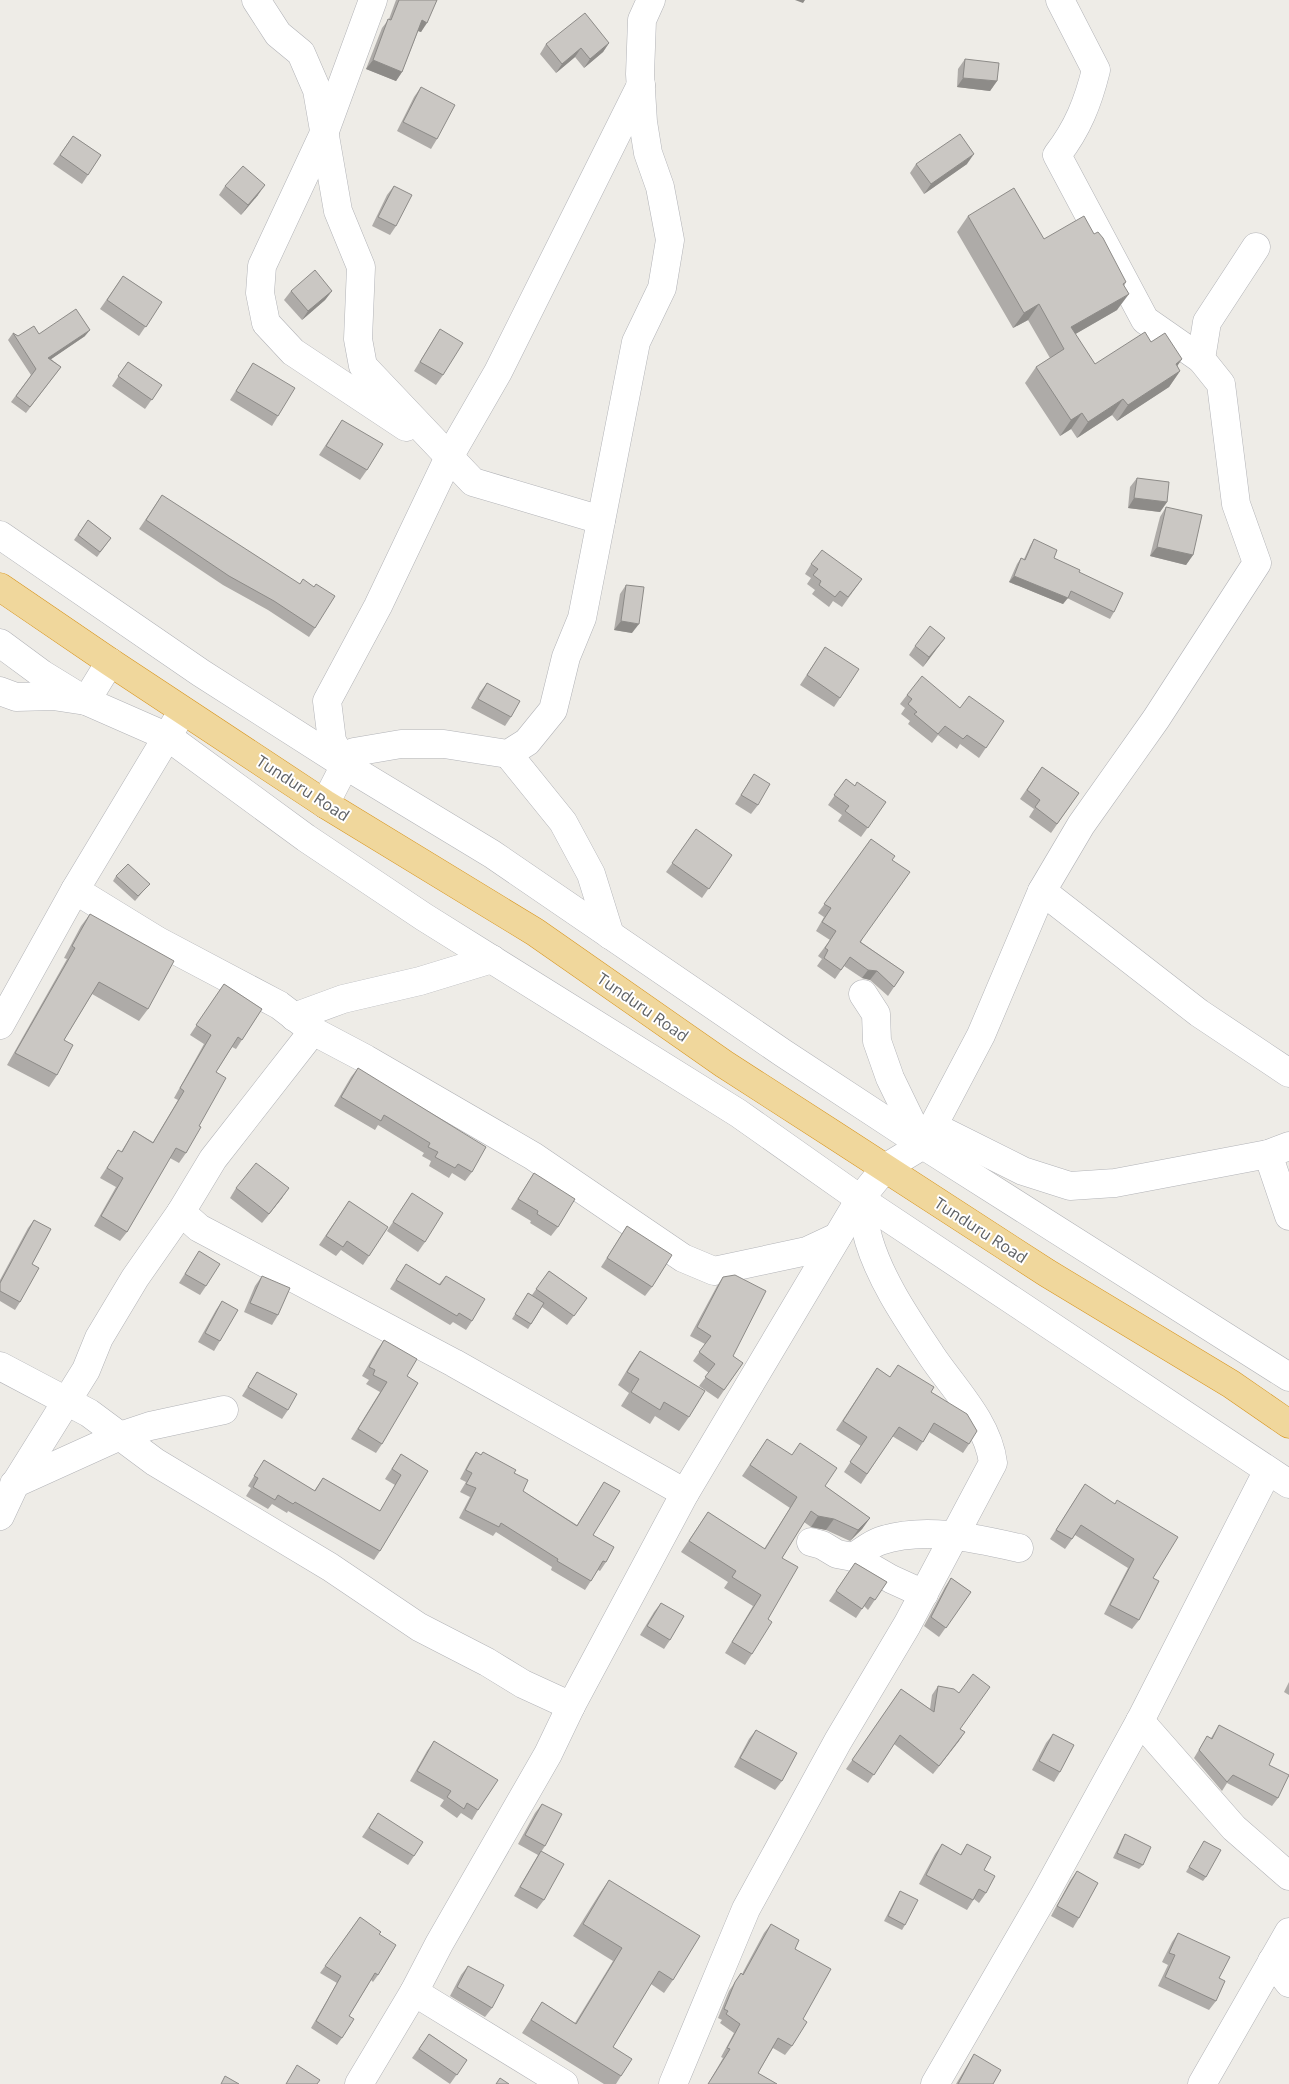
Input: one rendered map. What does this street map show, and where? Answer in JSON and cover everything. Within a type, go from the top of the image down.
[{"type":"highway","name":"Tunduru Road","points":[[0,587],[325,804],[535,932],[724,1064],[1048,1273],[1231,1384],[1289,1424]]},
{"type":"street","points":[[256,0],[278,34],[302,54],[317,90],[338,211],[361,268],[358,339],[363,366],[473,482],[601,520]]},
{"type":"street","points":[[373,0],[325,131],[262,266],[260,294],[266,323],[293,352],[449,457]]},
{"type":"street","points":[[325,804],[345,765],[354,752],[401,744],[444,744],[508,754],[527,742],[553,710],[566,657],[582,618],[636,342],[662,288],[670,240],[660,187],[648,153],[641,85],[642,20],[651,0]]},
{"type":"street","points":[[359,2084],[414,1992],[447,1929],[548,1754],[571,1706],[684,1493],[860,1199],[885,1168],[928,1136],[981,1035],[1042,891],[1081,825],[1156,719],[1257,563],[1236,504],[1221,384],[1201,358],[1145,320],[1057,155],[1073,135],[1089,100],[1096,70],[1060,0]]},
{"type":"street","points":[[345,765],[332,741],[327,701],[378,606],[449,457],[498,372],[641,85]]},
{"type":"street","points":[[1201,358],[1207,322],[1256,247]]},
{"type":"street","points":[[0,535],[201,672],[345,765],[492,854],[610,935],[928,1136],[1289,1377]]},
{"type":"street","points":[[0,643],[42,674],[86,701],[168,737],[306,838],[492,959],[738,1113],[860,1199],[1278,1478],[1140,1721],[1045,1894],[935,2084]]},
{"type":"street","points":[[86,701],[110,662]]},
{"type":"street","points":[[0,691],[16,697],[53,696],[86,701]]},
{"type":"street","points":[[0,1025],[4,997],[75,890],[183,710]]},
{"type":"street","points":[[508,754],[563,822],[591,874],[610,935]]},
{"type":"street","points":[[75,890],[158,941],[278,1006],[304,1024],[533,1156],[683,1258],[714,1271],[807,1251],[837,1237]]},
{"type":"street","points":[[1042,891],[1199,1013],[1289,1073]]},
{"type":"street","points":[[0,1516],[8,1488],[67,1402],[86,1370],[98,1338],[135,1278],[181,1212],[213,1159],[304,1024],[343,999],[420,981],[492,959]]},
{"type":"street","points":[[863,994],[876,1014],[876,1042],[890,1078],[928,1136],[1070,1186],[1115,1183],[1278,1150],[1289,1216]]},
{"type":"street","points":[[673,2084],[746,1909],[838,1741],[924,1594],[993,1463],[991,1445],[891,1290],[869,1242],[860,1199]]},
{"type":"street","points":[[181,1212],[199,1228],[437,1353],[684,1493]]},
{"type":"street","points":[[0,1366],[89,1413],[155,1462],[330,1567],[419,1627],[488,1662],[524,1684],[571,1706]]},
{"type":"street","points":[[8,1488],[120,1436],[150,1426],[224,1410]]},
{"type":"street","points":[[853,1557],[878,1542],[902,1535],[955,1536],[1019,1548]]},
{"type":"street","points":[[811,1542],[822,1545],[837,1554],[853,1557],[891,1579],[924,1594]]},
{"type":"street","points":[[1140,1721],[1234,1828],[1289,1876]]},
{"type":"street","points":[[1202,2084],[1289,1932]]},
{"type":"street","points":[[1272,1961],[1289,1983]]},
{"type":"street","points":[[414,1992],[564,2084]]},
{"type":"building","points":[[399,0],[437,0],[427,23],[422,20],[402,72],[373,60],[388,19],[391,20]]},
{"type":"building","points":[[585,13],[609,43],[590,59],[581,48],[562,64],[546,44]]},
{"type":"building","points":[[965,59],[999,63],[997,81],[963,78]]},
{"type":"building","points":[[421,87],[455,105],[437,139],[403,122]]},
{"type":"building","points":[[960,134],[974,154],[931,184],[916,164]]},
{"type":"building","points":[[73,136],[101,155],[88,175],[60,155]]},
{"type":"building","points":[[243,166],[265,185],[248,205],[225,186]]},
{"type":"building","points":[[394,186],[412,195],[396,226],[378,217]]},
{"type":"building","points":[[1014,188],[1044,239],[1084,216],[1094,234],[1098,232],[1103,238],[1126,282],[1123,284],[1129,294],[1071,327],[1095,364],[1145,332],[1151,342],[1165,333],[1182,359],[1176,364],[1180,371],[1128,405],[1123,399],[1088,422],[1082,413],[1071,420],[1036,367],[1064,349],[1039,304],[1024,313],[968,216]]},
{"type":"building","points":[[315,270],[332,291],[308,311],[291,291]]},
{"type":"building","points":[[123,276],[162,302],[146,327],[107,300]]},
{"type":"building","points":[[76,309],[90,330],[48,358],[61,367],[30,407],[16,396],[36,369],[13,333],[18,336],[34,326],[39,334]]},
{"type":"building","points":[[440,329],[463,343],[443,375],[420,362]]},
{"type":"building","points":[[128,362],[162,385],[152,400],[118,376]]},
{"type":"building","points":[[253,363],[295,388],[278,416],[236,391]]},
{"type":"building","points":[[342,420],[383,444],[367,470],[326,446]]},
{"type":"building","points":[[1137,478],[1169,482],[1167,502],[1134,498]]},
{"type":"building","points":[[162,495],[300,584],[303,579],[314,587],[316,584],[335,596],[315,628],[274,601],[229,576],[146,520]]},
{"type":"building","points":[[1166,507],[1202,515],[1193,555],[1157,547]]},
{"type":"building","points":[[88,520],[111,538],[100,552],[78,535]]},
{"type":"building","points":[[1034,539],[1057,550],[1054,558],[1123,593],[1114,612],[1071,591],[1068,598],[1014,576],[1021,558],[1025,560]]},
{"type":"building","points":[[822,550],[862,579],[848,597],[840,591],[835,597],[819,585],[821,581],[813,575],[818,569],[811,564]]},
{"type":"building","points":[[626,585],[644,587],[639,624],[621,621]]},
{"type":"building","points":[[930,626],[945,638],[929,657],[915,646]]},
{"type":"building","points":[[825,647],[859,669],[840,698],[807,675]]},
{"type":"building","points":[[922,676],[960,708],[969,696],[1004,721],[986,748],[967,735],[963,739],[945,726],[938,734],[914,714],[917,712],[908,704],[912,699],[907,695]]},
{"type":"building","points":[[487,683],[520,701],[511,717],[478,699]]},
{"type":"building","points":[[1042,767],[1079,793],[1057,824],[1035,807],[1040,800],[1027,790]]},
{"type":"building","points":[[754,774],[770,784],[758,805],[741,795]]},
{"type":"building","points":[[846,779],[855,786],[857,782],[886,802],[868,828],[845,811],[849,806],[834,795]]},
{"type":"building","points":[[696,829],[732,855],[709,889],[672,863]]},
{"type":"building","points":[[871,839],[895,856],[892,860],[910,872],[860,942],[904,972],[894,987],[877,971],[868,970],[850,957],[841,970],[824,958],[828,950],[825,948],[836,931],[822,922],[831,908],[824,904]]},
{"type":"building","points":[[128,864],[150,884],[138,896],[116,876]]},
{"type":"building","points":[[90,914],[174,961],[148,1009],[99,982],[64,1040],[73,1045],[57,1075],[15,1053],[75,948],[72,946]]},
{"type":"building","points":[[224,984],[262,1009],[242,1040],[238,1037],[216,1072],[226,1078],[186,1153],[176,1148],[127,1232],[101,1216],[123,1178],[107,1168],[118,1150],[122,1152],[134,1131],[153,1143],[184,1091],[180,1088],[211,1035],[196,1025]]},
{"type":"building","points":[[358,1068],[486,1147],[472,1172],[458,1164],[455,1168],[435,1157],[438,1152],[428,1147],[430,1143],[384,1115],[381,1121],[341,1097]]},
{"type":"building","points":[[256,1163],[289,1188],[269,1214],[236,1188]]},
{"type":"building","points":[[534,1173],[575,1199],[558,1227],[537,1214],[538,1211],[518,1199]]},
{"type":"building","points":[[412,1193],[443,1213],[425,1242],[393,1222]]},
{"type":"building","points":[[349,1201],[388,1227],[369,1256],[347,1241],[343,1247],[326,1236]]},
{"type":"building","points":[[34,1220],[51,1229],[32,1264],[39,1268],[20,1302],[0,1291],[0,1283]]},
{"type":"building","points":[[627,1226],[672,1255],[652,1287],[607,1258]]},
{"type":"building","points":[[199,1251],[220,1264],[206,1286],[185,1274]]},
{"type":"building","points":[[406,1264],[440,1285],[446,1276],[485,1299],[472,1321],[459,1313],[457,1316],[396,1280]]},
{"type":"building","points":[[549,1271],[587,1298],[574,1316],[536,1289]]},
{"type":"building","points":[[735,1275],[766,1291],[733,1356],[743,1363],[724,1390],[705,1377],[715,1364],[699,1352],[711,1336],[697,1327],[723,1277]]},
{"type":"building","points":[[262,1276],[290,1288],[278,1315],[250,1303]]},
{"type":"building","points":[[528,1293],[544,1303],[531,1324],[515,1314]]},
{"type":"building","points":[[222,1301],[238,1310],[220,1341],[205,1333]]},
{"type":"building","points":[[384,1340],[417,1359],[407,1376],[418,1383],[382,1444],[358,1429],[387,1382],[373,1375],[375,1370],[369,1367]]},
{"type":"building","points":[[640,1351],[705,1391],[689,1417],[664,1402],[660,1410],[631,1392],[639,1379],[627,1372]]},
{"type":"building","points":[[898,1365],[934,1387],[931,1392],[967,1414],[977,1431],[969,1444],[934,1423],[923,1442],[899,1427],[867,1474],[850,1462],[867,1437],[843,1421],[877,1368],[890,1377]]},
{"type":"building","points":[[257,1372],[297,1394],[288,1410],[248,1387]]},
{"type":"building","points":[[767,1439],[792,1455],[800,1443],[837,1468],[825,1486],[870,1518],[858,1530],[834,1519],[818,1516],[811,1511],[782,1558],[798,1567],[768,1619],[772,1622],[752,1654],[732,1642],[761,1595],[732,1577],[736,1571],[689,1541],[708,1512],[765,1549],[797,1497],[750,1465]]},
{"type":"building","points":[[476,1452],[481,1455],[483,1452],[516,1470],[514,1473],[528,1480],[523,1491],[577,1526],[604,1482],[620,1491],[593,1535],[614,1547],[606,1562],[603,1561],[591,1581],[557,1561],[558,1559],[501,1523],[499,1527],[465,1510],[476,1488],[466,1484],[472,1473],[466,1470]]},
{"type":"building","points":[[401,1454],[428,1471],[380,1551],[295,1502],[293,1504],[278,1495],[275,1500],[253,1487],[258,1478],[254,1476],[264,1460],[315,1491],[323,1478],[380,1511],[401,1475],[392,1469]]},
{"type":"building","points":[[1085,1484],[1115,1504],[1117,1500],[1178,1537],[1153,1578],[1159,1581],[1139,1620],[1110,1605],[1134,1559],[1081,1525],[1072,1539],[1056,1530]]},
{"type":"building","points":[[855,1563],[887,1582],[875,1600],[870,1597],[862,1609],[836,1591]]},
{"type":"building","points":[[951,1578],[971,1592],[946,1628],[931,1617]]},
{"type":"building","points":[[661,1603],[684,1616],[670,1640],[647,1626]]},
{"type":"building","points":[[973,1674],[990,1687],[960,1729],[965,1732],[939,1766],[900,1735],[874,1775],[852,1760],[901,1689],[934,1712],[938,1686],[954,1689],[959,1693]]},
{"type":"building","points":[[1219,1725],[1274,1754],[1269,1765],[1289,1775],[1278,1798],[1233,1775],[1227,1782],[1199,1750],[1207,1736],[1212,1739]]},
{"type":"building","points":[[756,1730],[797,1753],[782,1781],[740,1758]]},
{"type":"building","points":[[1053,1734],[1074,1745],[1060,1772],[1039,1761]]},
{"type":"building","points":[[434,1741],[498,1780],[478,1810],[467,1803],[464,1809],[447,1797],[451,1791],[417,1771]]},
{"type":"building","points":[[542,1804],[562,1814],[545,1846],[525,1835]]},
{"type":"building","points":[[378,1813],[423,1842],[414,1856],[369,1828]]},
{"type":"building","points":[[1125,1834],[1151,1847],[1143,1865],[1117,1853]]},
{"type":"building","points":[[1204,1841],[1221,1850],[1206,1877],[1189,1867]]},
{"type":"building","points":[[942,1844],[961,1855],[967,1844],[991,1857],[984,1870],[995,1876],[986,1893],[979,1889],[973,1900],[926,1875]]},
{"type":"building","points":[[541,1851],[564,1864],[544,1900],[520,1887]]},
{"type":"building","points":[[1077,1871],[1098,1883],[1079,1918],[1057,1906]]},
{"type":"building","points":[[609,1880],[700,1936],[673,1980],[659,1971],[613,2047],[632,2059],[621,2076],[531,2020],[542,2002],[576,2024],[622,1948],[583,1924]]},
{"type":"building","points":[[900,1891],[918,1900],[905,1925],[888,1916]]},
{"type":"building","points":[[360,1917],[381,1932],[379,1934],[396,1945],[378,1975],[375,1973],[349,2016],[354,2019],[342,2038],[316,2021],[341,1976],[325,1966]]},
{"type":"building","points":[[771,1924],[799,1940],[795,1949],[831,1969],[803,2019],[807,2022],[792,2046],[778,2038],[758,2073],[777,2084],[708,2084],[730,2049],[727,2048],[740,2024],[726,2014],[728,2011],[724,2009],[735,1982],[741,1973],[743,1975]]},
{"type":"building","points":[[1178,1933],[1230,1957],[1219,1978],[1225,1981],[1216,2001],[1165,1977],[1175,1955],[1169,1953]]},
{"type":"building","points":[[468,1966],[504,1985],[492,2008],[457,1987]]},
{"type":"building","points":[[429,2034],[467,2060],[457,2075],[419,2049]]},
{"type":"building","points":[[974,2054],[1001,2070],[993,2084],[958,2084]]},
{"type":"building","points":[[297,2065],[320,2080],[317,2084],[286,2084]]},
{"type":"building","points":[[225,2076],[239,2084],[221,2084]]},
{"type":"building","points":[[500,2078],[509,2084],[496,2084]]}]
